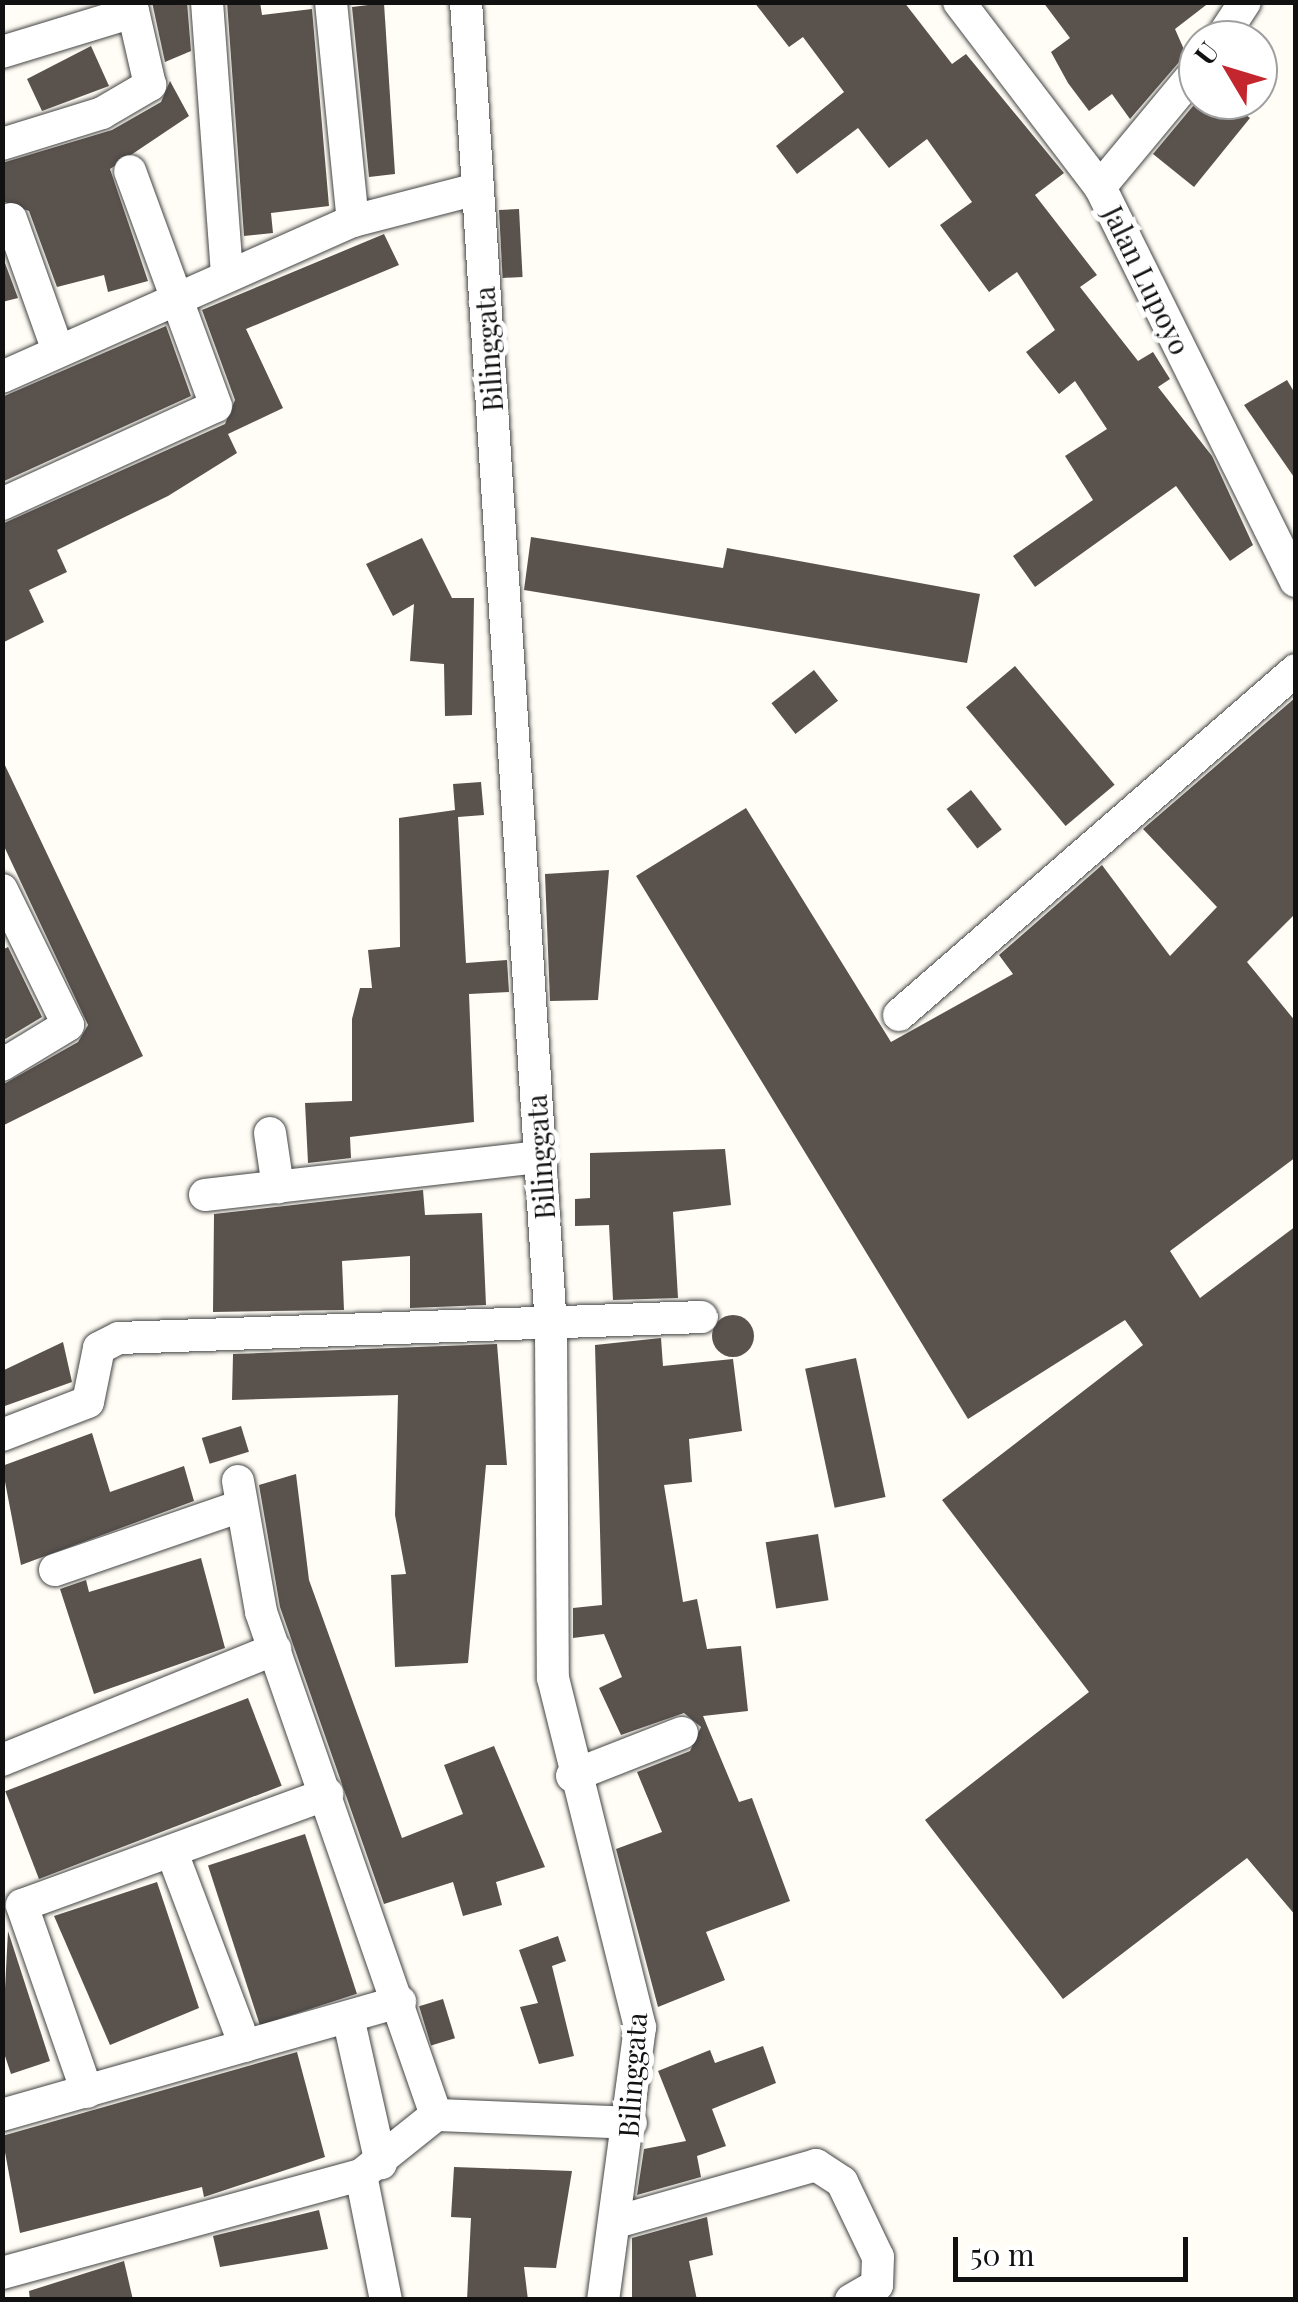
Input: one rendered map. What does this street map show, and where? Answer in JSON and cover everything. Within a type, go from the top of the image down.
[{"type":"street","points":[[207,2],[227,274]]},
{"type":"street","points":[[331,2],[353,221]]},
{"type":"street","name":"Bilinggata","points":[[466,2],[466,190],[524,1158],[527,1329],[547,1598],[572,1776],[638,2004],[631,2124],[603,2300]]},
{"type":"street","name":"Jalan Lupoyo","points":[[959,2],[1100,187],[1296,581]]},
{"type":"street","points":[[2,52],[121,9],[150,86],[68,126],[2,144]]},
{"type":"street","points":[[1100,187],[1178,94]]},
{"type":"street","points":[[2,504],[216,406],[179,296],[130,171]]},
{"type":"street","points":[[2,377],[353,221],[466,190]]},
{"type":"street","points":[[11,220],[58,351]]},
{"type":"street","points":[[899,1016],[1296,670]]},
{"type":"street","points":[[2,890],[68,1026],[2,1065]]},
{"type":"street","points":[[270,1133],[278,1187]]},
{"type":"street","points":[[205,1195],[524,1158]]},
{"type":"street","points":[[2,1435],[88,1402],[99,1348],[119,1338],[527,1329],[702,1317]]},
{"type":"street","points":[[56,1570],[239,1493],[275,1649],[436,2115]]},
{"type":"street","points":[[2,1760],[275,1649]]},
{"type":"street","points":[[572,1776],[682,1733]]},
{"type":"street","points":[[87,2092],[12,1908],[173,1855],[327,1794]]},
{"type":"street","points":[[173,1855],[245,2046]]},
{"type":"street","points":[[2,2114],[400,2002]]},
{"type":"street","points":[[348,2017],[386,2300]]},
{"type":"street","points":[[2,2273],[371,2169],[436,2115],[631,2124]]},
{"type":"street","points":[[616,2222],[816,2165],[842,2182],[878,2257],[877,2284],[851,2300]]},
{"type":"building","points":[[152,2],[187,2],[191,51],[165,62]]},
{"type":"building","points":[[227,2],[260,2],[262,15],[312,9],[329,206],[271,213],[273,233],[244,236]]},
{"type":"building","points":[[754,2],[904,2],[952,64],[966,54],[1064,173],[1035,195],[1097,275],[1080,287],[1138,361],[1153,352],[1170,379],[1158,387],[1212,456],[1253,545],[1230,561],[1176,486],[1035,587],[1013,556],[1093,500],[1065,456],[1107,429],[1075,381],[1059,394],[1026,352],[1055,330],[1017,272],[989,292],[940,225],[972,202],[927,139],[889,168],[858,128],[797,174],[776,146],[844,92],[803,37],[789,47]]},
{"type":"building","points":[[1043,2],[1210,2],[1187,20],[1178,20],[1178,63],[1130,119],[1112,94],[1089,111],[1068,83],[1051,52],[1070,38]]},
{"type":"building","points":[[384,3],[395,174],[369,177],[352,7]]},
{"type":"building","points":[[91,46],[109,86],[42,111],[27,79]]},
{"type":"building","points":[[170,81],[189,116],[110,169],[148,281],[108,292],[104,275],[57,287],[29,211],[2,201],[2,163],[112,130],[161,102]]},
{"type":"building","points":[[1181,120],[1248,120],[1194,187],[1153,154]]},
{"type":"building","points":[[519,209],[523,277],[503,278],[499,210]]},
{"type":"building","points":[[384,234],[399,265],[246,329],[283,408],[228,434],[237,453],[168,496],[57,550],[67,572],[29,590],[44,622],[2,643],[2,524],[225,424],[235,400],[202,310]]},
{"type":"building","points":[[2,255],[18,298],[2,302]]},
{"type":"building","points":[[166,326],[191,396],[2,482],[2,397]]},
{"type":"building","points":[[1287,380],[1296,395],[1296,480],[1244,405]]},
{"type":"building","points":[[531,537],[723,568],[727,548],[980,594],[967,663],[524,590]]},
{"type":"building","points":[[422,538],[452,598],[474,598],[472,715],[445,716],[444,664],[410,661],[414,604],[393,616],[366,564]]},
{"type":"building","points":[[1015,666],[1115,785],[1066,826],[966,707]]},
{"type":"building","points":[[814,670],[838,701],[795,734],[771,703]]},
{"type":"building","points":[[1296,697],[1296,913],[1247,962],[1296,1022],[1296,1157],[1170,1251],[1200,1298],[1296,1226],[1296,1916],[1247,1858],[1063,1999],[925,1820],[1089,1692],[942,1500],[1143,1345],[1125,1320],[968,1419],[636,876],[746,808],[891,1042],[1013,974],[999,955],[1102,865],[1170,956],[1217,907],[1143,829]]},
{"type":"building","points":[[2,759],[143,1056],[2,1126],[2,1085],[78,1042],[88,1025],[2,842]]},
{"type":"building","points":[[481,782],[484,815],[458,817],[466,963],[507,960],[509,992],[469,994],[474,1122],[350,1137],[351,1158],[308,1163],[305,1103],[352,1101],[352,1019],[360,988],[372,988],[368,950],[400,947],[399,818],[455,810],[453,784]]},
{"type":"building","points":[[971,790],[1002,829],[977,848],[947,809]]},
{"type":"building","points":[[609,870],[598,1000],[550,1001],[545,874]]},
{"type":"building","points":[[8,947],[42,1017],[2,1041],[2,950]]},
{"type":"building","points":[[725,1149],[731,1205],[673,1212],[678,1298],[613,1300],[609,1225],[575,1226],[575,1199],[590,1198],[590,1153]]},
{"type":"building","points":[[423,1190],[425,1215],[482,1213],[486,1305],[410,1308],[410,1256],[342,1261],[344,1310],[213,1312],[214,1214]]},
{"type":"building","points":[[733,1315],[748,1321],[754,1336],[748,1351],[733,1357],[718,1351],[712,1336],[718,1321]]},
{"type":"building","points":[[661,1338],[663,1366],[733,1359],[742,1431],[689,1439],[692,1482],[664,1485],[683,1602],[697,1599],[707,1649],[741,1646],[748,1711],[703,1716],[739,1802],[752,1798],[790,1901],[706,1932],[725,1980],[658,2007],[616,1849],[662,1832],[637,1772],[690,1751],[701,1727],[684,1713],[621,1735],[599,1688],[622,1677],[604,1634],[573,1638],[573,1608],[602,1605],[595,1345]]},
{"type":"building","points":[[63,1342],[72,1382],[2,1407],[2,1371]]},
{"type":"building","points":[[497,1344],[507,1465],[486,1465],[468,1663],[395,1667],[391,1575],[406,1574],[395,1515],[398,1395],[232,1400],[233,1354]]},
{"type":"building","points":[[856,1358],[886,1497],[835,1508],[805,1369]]},
{"type":"building","points":[[241,1426],[249,1452],[210,1464],[202,1438]]},
{"type":"building","points":[[92,1433],[110,1492],[184,1466],[194,1501],[21,1565],[2,1466]]},
{"type":"building","points":[[296,1474],[309,1580],[402,1838],[463,1814],[444,1765],[494,1746],[545,1867],[496,1882],[502,1905],[463,1916],[453,1882],[384,1904],[280,1607],[259,1485]]},
{"type":"building","points":[[818,1534],[828,1600],[776,1608],[766,1542]]},
{"type":"building","points":[[201,1558],[225,1648],[94,1694],[60,1589],[86,1580],[89,1592]]},
{"type":"building","points":[[248,1698],[282,1786],[39,1879],[5,1791]]},
{"type":"building","points":[[305,1834],[357,1994],[260,2025],[208,1866]]},
{"type":"building","points":[[157,1882],[199,2008],[110,2045],[54,1916]]},
{"type":"building","points":[[8,1931],[50,2061],[11,2074],[2,2047]]},
{"type":"building","points":[[558,1936],[566,1961],[552,1966],[574,2056],[539,2064],[520,2007],[538,2003],[519,1950]]},
{"type":"building","points":[[443,1999],[455,2038],[431,2046],[419,2006]]},
{"type":"building","points":[[763,2046],[776,2083],[712,2109],[726,2146],[697,2156],[701,2177],[637,2195],[644,2149],[686,2141],[658,2071],[710,2050],[715,2063]]},
{"type":"building","points":[[297,2052],[325,2157],[204,2197],[202,2187],[20,2233],[2,2136]]},
{"type":"building","points":[[454,2167],[572,2171],[556,2268],[524,2267],[528,2300],[467,2300],[471,2218],[451,2217]]},
{"type":"building","points":[[319,2210],[328,2249],[220,2267],[213,2236]]},
{"type":"building","points":[[707,2217],[713,2255],[689,2261],[697,2300],[632,2300],[632,2238]]},
{"type":"building","points":[[124,2261],[133,2300],[30,2300],[29,2291]]}]
